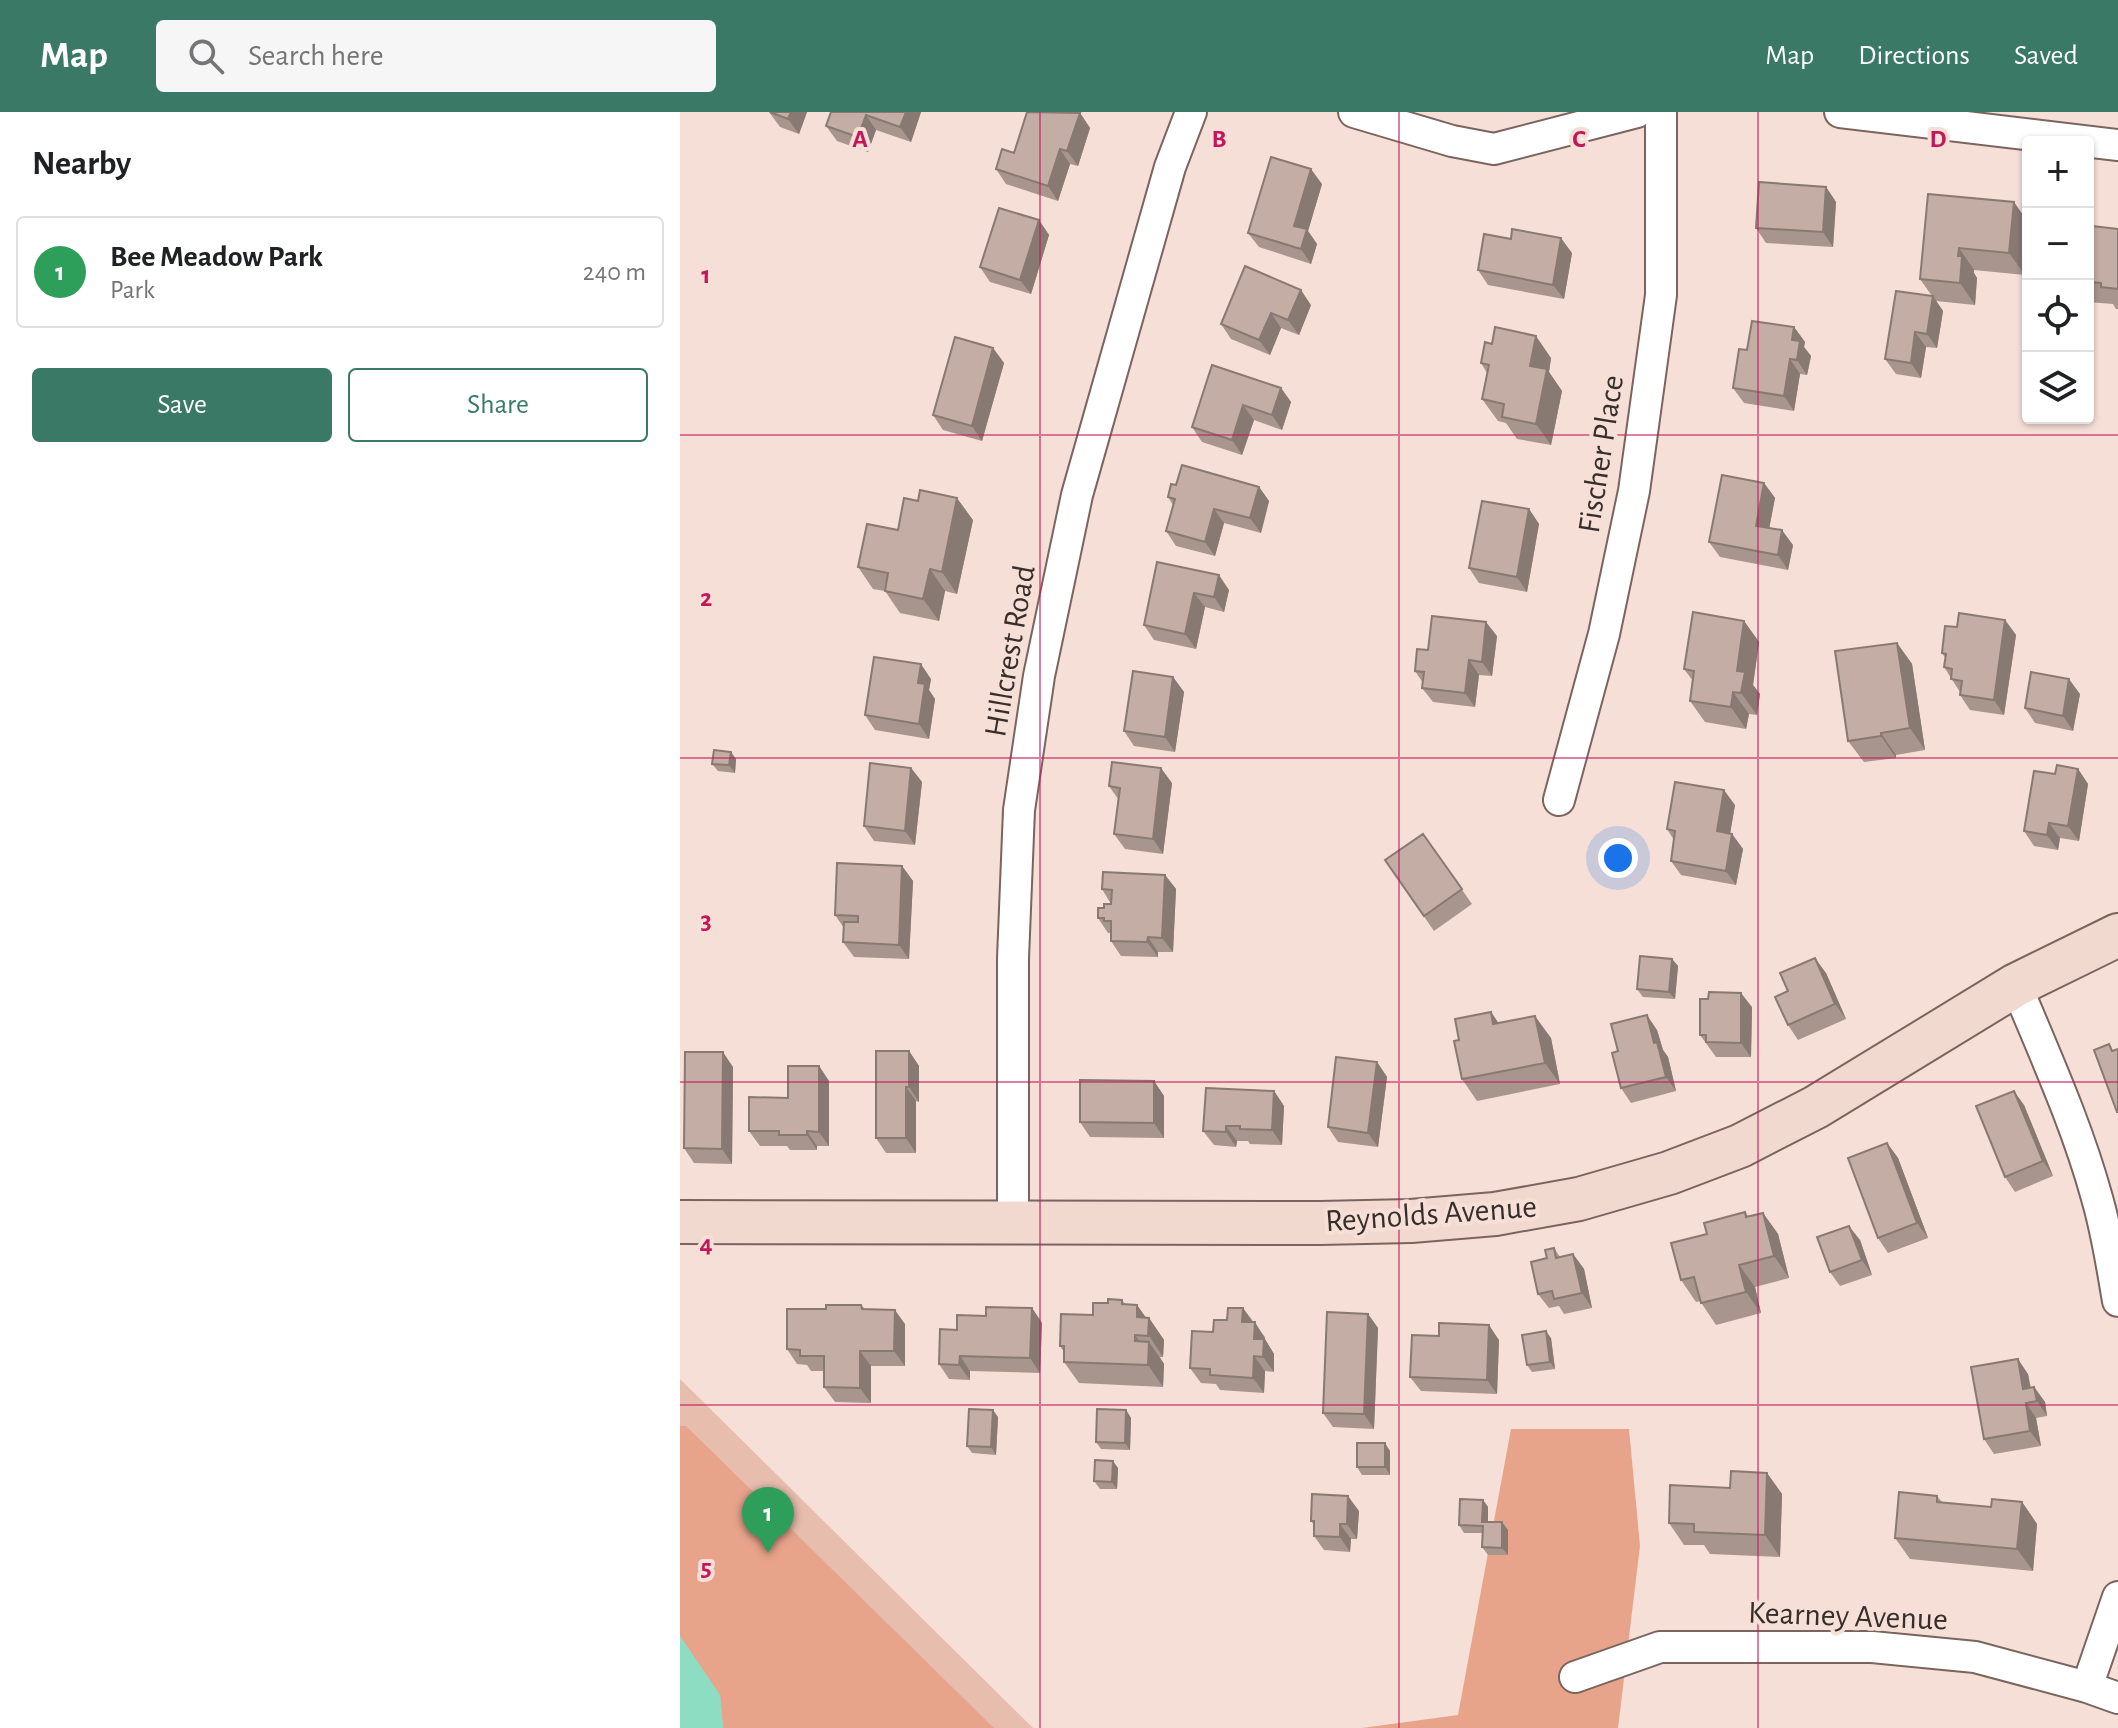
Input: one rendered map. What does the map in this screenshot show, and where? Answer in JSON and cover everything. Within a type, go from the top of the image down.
[{"type":"street","name":"Hillcrest Road","points":[[1013,1221],[1013,958],[1019,810],[1039,676],[1077,495],[1170,167],[1191,112]]},
{"type":"street","points":[[1354,112],[1452,141],[1494,149],[1637,112]]},
{"type":"street","name":"Fischer Place","points":[[1559,800],[1604,634],[1634,491],[1661,295],[1661,112]]},
{"type":"street","points":[[1840,112],[2118,145]]},
{"type":"street","name":"Reynolds Avenue","points":[[680,1222],[1411,1221],[1495,1214],[1579,1199],[1669,1173],[1740,1146],[1816,1107],[2016,985],[2118,935]]},
{"type":"street","points":[[2016,985],[2076,1131],[2097,1198],[2118,1301]]},
{"type":"street","points":[[2087,1687],[2118,1597]]},
{"type":"street","name":"Kearney Avenue","points":[[1575,1677],[1660,1647],[1872,1647],[1975,1657],[2118,1698]]},
{"type":"shaded area","points":[[680,1379],[1033,1728],[680,1728]]},
{"type":"shaded area","points":[[680,1426],[686,1426],[994,1728],[723,1728],[720,1695],[680,1636]]},
{"type":"shaded area","points":[[1511,1429],[1629,1429],[1640,1546],[1618,1728],[1362,1728],[1458,1715]]},
{"type":"shaded area","points":[[680,1636],[720,1695],[723,1728],[680,1728]]},
{"type":"building","points":[[770,112],[791,112],[788,119]]},
{"type":"building","points":[[831,112],[906,112],[900,127],[866,115],[858,137],[826,126]]},
{"type":"building","points":[[1027,112],[1080,113],[1067,151],[1060,149],[1048,186],[996,169],[1002,149],[1014,153]]},
{"type":"building","points":[[1271,157],[1311,169],[1294,226],[1307,229],[1301,249],[1248,233]]},
{"type":"building","points":[[1759,182],[1826,187],[1823,232],[1756,228]]},
{"type":"building","points":[[1928,194],[2014,202],[2009,253],[1959,248],[1958,256],[1962,256],[1960,283],[1920,279]]},
{"type":"building","points":[[999,208],[1039,220],[1020,280],[980,267]]},
{"type":"building","points":[[2094,226],[2118,229],[2118,289],[2101,287],[2101,283],[2094,282]]},
{"type":"building","points":[[1512,229],[1561,238],[1553,285],[1478,270],[1484,234],[1511,239]]},
{"type":"building","points":[[1245,266],[1301,290],[1288,320],[1271,313],[1259,340],[1221,324]]},
{"type":"building","points":[[1896,291],[1933,296],[1927,334],[1915,332],[1911,363],[1885,359]]},
{"type":"building","points":[[1752,321],[1794,327],[1792,340],[1800,341],[1797,360],[1790,359],[1784,396],[1733,388],[1739,349],[1747,350]]},
{"type":"building","points":[[1495,327],[1536,336],[1530,366],[1547,369],[1536,424],[1502,417],[1504,404],[1482,399],[1489,365],[1481,363],[1485,342],[1492,344]]},
{"type":"building","points":[[955,337],[993,348],[972,426],[933,415]]},
{"type":"building","points":[[1212,365],[1281,388],[1272,415],[1243,405],[1232,440],[1192,427]]},
{"type":"building","points":[[1182,465],[1259,487],[1250,518],[1214,509],[1205,542],[1166,531],[1175,499],[1168,497],[1171,484],[1176,485]]},
{"type":"building","points":[[1722,475],[1764,483],[1756,526],[1782,530],[1778,555],[1709,542]]},
{"type":"building","points":[[920,490],[957,498],[942,572],[930,569],[923,599],[885,591],[888,573],[858,567],[867,524],[898,530],[904,498],[918,501]]},
{"type":"building","points":[[1482,501],[1529,509],[1517,577],[1469,568]]},
{"type":"building","points":[[1157,562],[1219,575],[1214,597],[1194,593],[1185,634],[1144,625]]},
{"type":"building","points":[[1693,612],[1744,621],[1737,671],[1745,672],[1741,693],[1733,692],[1731,707],[1690,701],[1694,671],[1684,669]]},
{"type":"building","points":[[1959,613],[2005,620],[1994,700],[1960,695],[1962,681],[1951,679],[1952,669],[1944,667],[1945,626],[1957,627]]},
{"type":"building","points":[[1432,616],[1486,622],[1482,662],[1469,660],[1465,693],[1422,688],[1424,672],[1415,671],[1417,649],[1428,650]]},
{"type":"building","points":[[1897,643],[1910,728],[1848,741],[1835,651]]},
{"type":"building","points":[[874,657],[921,664],[918,683],[925,684],[919,724],[865,715]]},
{"type":"building","points":[[1133,671],[1173,677],[1165,737],[1124,731]]},
{"type":"building","points":[[2031,672],[2069,679],[2063,716],[2025,708]]},
{"type":"building","points":[[714,750],[731,752],[729,765],[712,764]]},
{"type":"building","points":[[1112,762],[1161,768],[1153,839],[1114,834],[1120,788],[1109,786]]},
{"type":"building","points":[[870,763],[911,768],[905,831],[864,826]]},
{"type":"building","points":[[2057,765],[2078,769],[2068,826],[2049,823],[2047,835],[2024,831],[2034,771],[2055,774]]},
{"type":"building","points":[[1675,782],[1724,790],[1717,831],[1732,834],[1726,871],[1671,861],[1675,831],[1667,829]]},
{"type":"building","points":[[1423,834],[1462,889],[1424,916],[1385,860]]},
{"type":"building","points":[[837,863],[902,866],[899,945],[843,942],[844,922],[858,922],[858,916],[835,915]]},
{"type":"building","points":[[1103,872],[1165,875],[1162,938],[1148,937],[1147,942],[1111,941],[1111,921],[1098,918],[1098,908],[1111,904],[1112,890],[1102,889]]},
{"type":"building","points":[[1640,956],[1672,959],[1669,992],[1637,989]]},
{"type":"building","points":[[1815,958],[1835,1004],[1788,1025],[1775,997],[1788,991],[1780,973]]},
{"type":"building","points":[[1709,992],[1741,993],[1741,1043],[1706,1042],[1706,1035],[1700,1035],[1700,999],[1708,999]]},
{"type":"building","points":[[1491,1012],[1493,1024],[1535,1016],[1545,1063],[1462,1079],[1454,1041],[1459,1040],[1455,1019]]},
{"type":"building","points":[[1647,1015],[1666,1077],[1621,1088],[1612,1053],[1618,1051],[1611,1024]]},
{"type":"building","points":[[2109,1044],[2112,1051],[2118,1049],[2118,1112],[2094,1050]]},
{"type":"building","points":[[876,1051],[909,1051],[906,1138],[876,1138]]},
{"type":"building","points":[[685,1052],[723,1052],[722,1149],[684,1148]]},
{"type":"building","points":[[1336,1057],[1377,1062],[1368,1133],[1328,1127]]},
{"type":"building","points":[[788,1066],[819,1066],[819,1132],[779,1135],[779,1131],[749,1131],[749,1097],[788,1098]]},
{"type":"building","points":[[1080,1080],[1154,1081],[1154,1123],[1080,1122]]},
{"type":"building","points":[[1206,1088],[1274,1091],[1272,1130],[1226,1126],[1226,1132],[1203,1131]]},
{"type":"building","points":[[2014,1091],[2043,1161],[2005,1177],[1976,1106]]},
{"type":"building","points":[[1887,1143],[1917,1223],[1878,1238],[1848,1158]]},
{"type":"building","points":[[1745,1212],[1746,1217],[1763,1213],[1774,1256],[1739,1265],[1746,1292],[1701,1303],[1694,1277],[1681,1280],[1671,1243],[1707,1234],[1704,1223]]},
{"type":"building","points":[[1849,1226],[1862,1260],[1830,1272],[1817,1237]]},
{"type":"building","points":[[1554,1248],[1556,1258],[1573,1254],[1582,1293],[1554,1299],[1552,1291],[1538,1294],[1531,1262],[1547,1258],[1545,1250]]},
{"type":"building","points":[[1108,1299],[1137,1305],[1137,1317],[1149,1318],[1148,1336],[1135,1335],[1135,1341],[1149,1342],[1148,1365],[1064,1362],[1064,1346],[1060,1346],[1061,1314],[1093,1315],[1093,1303],[1108,1303]]},
{"type":"building","points":[[826,1305],[861,1305],[862,1309],[895,1310],[894,1351],[860,1351],[860,1388],[824,1387],[824,1356],[800,1356],[800,1350],[787,1349],[787,1309],[826,1309]]},
{"type":"building","points":[[986,1307],[1032,1308],[1030,1358],[960,1356],[959,1365],[939,1364],[940,1329],[957,1330],[957,1315],[986,1316]]},
{"type":"building","points":[[1228,1308],[1243,1308],[1242,1322],[1255,1322],[1254,1339],[1264,1339],[1263,1357],[1254,1356],[1253,1378],[1210,1375],[1210,1369],[1190,1368],[1192,1331],[1213,1332],[1214,1320],[1227,1320]]},
{"type":"building","points":[[1327,1312],[1368,1314],[1364,1414],[1323,1413]]},
{"type":"building","points":[[1439,1323],[1489,1325],[1487,1380],[1410,1377],[1412,1335],[1439,1336]]},
{"type":"building","points":[[1546,1331],[1550,1362],[1527,1365],[1522,1335]]},
{"type":"building","points":[[2018,1359],[2023,1389],[2034,1387],[2037,1401],[2026,1403],[2030,1431],[1984,1439],[1971,1367]]},
{"type":"building","points":[[969,1409],[993,1410],[991,1447],[967,1446]]},
{"type":"building","points":[[1097,1409],[1126,1410],[1125,1443],[1096,1442]]},
{"type":"building","points":[[1357,1443],[1385,1443],[1385,1467],[1357,1467]]},
{"type":"building","points":[[1095,1460],[1113,1461],[1112,1482],[1094,1481]]},
{"type":"building","points":[[1731,1471],[1767,1473],[1765,1535],[1694,1532],[1694,1524],[1669,1523],[1670,1485],[1730,1488]]},
{"type":"building","points":[[1899,1492],[1937,1496],[1937,1502],[1991,1507],[1992,1499],[2022,1502],[2017,1549],[1895,1538]]},
{"type":"building","points":[[1312,1494],[1348,1496],[1347,1524],[1340,1524],[1340,1537],[1314,1536]]},
{"type":"building","points":[[1460,1499],[1483,1500],[1482,1522],[1502,1522],[1502,1548],[1482,1547],[1483,1526],[1459,1525]]},
{"type":"place","name":"Bee Meadow Park","points":[[768,1553]]}]
